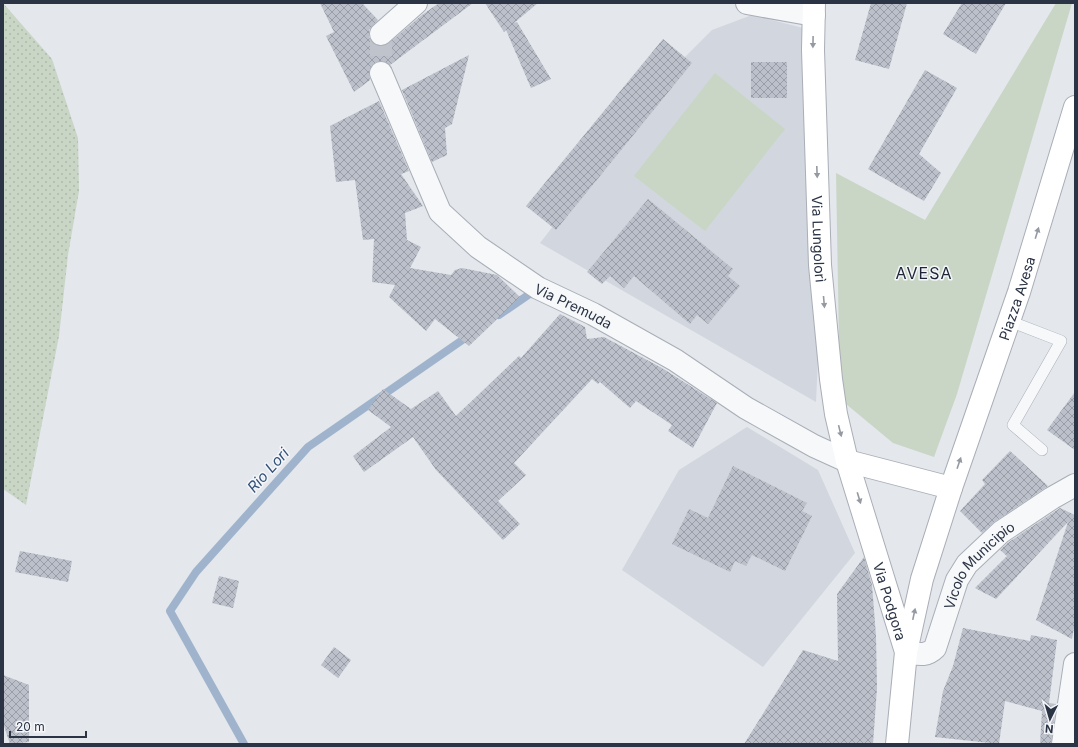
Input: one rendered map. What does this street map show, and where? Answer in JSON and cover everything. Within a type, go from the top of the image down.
[{"type":"street","points":[[381,34],[416,3]]},
{"type":"street","name":"Via Lungolorì","points":[[747,3],[814,9],[813,50],[820,265],[831,379],[836,414],[847,461]]},
{"type":"street","name":"Via Premuda","points":[[381,73],[440,212],[478,247],[538,288],[606,322],[675,360],[746,408],[814,446],[847,461]]},
{"type":"street","name":"Piazza Avesa","points":[[906,652],[922,579],[951,488],[1009,321],[1075,107]]},
{"type":"street","points":[[847,461],[951,488]]},
{"type":"street","name":"Via Podgora","points":[[847,461],[906,652],[897,744]]},
{"type":"street","name":"Vicolo Municipio","points":[[906,652],[923,655],[929,654],[935,648],[957,580],[968,564],[1001,532],[1052,498],[1075,485]]},
{"type":"street","points":[[1063,744],[1075,664]]},
{"type":"lane","points":[[1009,321],[1060,341],[1013,425],[1042,450]]},
{"type":"shaded area","points":[[752,15],[803,28],[819,336],[816,402],[540,243],[684,58],[712,30]]},
{"type":"shaded area","points":[[747,427],[818,470],[855,553],[763,667],[622,570],[679,470]]},
{"type":"green space","points":[[3,3],[52,59],[78,138],[79,191],[68,255],[59,336],[26,505],[3,489]]},
{"type":"green space","points":[[1056,3],[1072,3],[957,394],[934,457],[893,443],[840,399],[836,173],[925,220]]},
{"type":"green space","points":[[715,73],[785,129],[705,231],[634,176]]},
{"type":"building","points":[[320,3],[362,3],[378,20],[369,30],[369,37],[372,43],[377,46],[383,46],[389,43],[422,15],[439,3],[473,3],[390,65],[383,61],[376,62],[371,66],[369,71],[370,80],[354,92],[326,36],[334,32]]},
{"type":"building","points":[[485,3],[538,3],[514,23],[517,22],[551,79],[531,88],[506,30],[504,32]]},
{"type":"building","points":[[871,3],[907,3],[889,69],[855,60]]},
{"type":"building","points":[[962,3],[1006,3],[976,54],[943,34]]},
{"type":"building","points":[[663,39],[692,63],[556,230],[526,206]]},
{"type":"building","points":[[469,55],[452,124],[445,128],[447,155],[432,162],[402,90]]},
{"type":"building","points":[[751,62],[787,62],[787,98],[751,98]]},
{"type":"building","points":[[925,70],[957,88],[919,154],[941,173],[924,201],[868,169]]},
{"type":"building","points":[[379,101],[409,171],[401,174],[423,206],[405,213],[407,240],[421,247],[410,268],[451,275],[455,270],[462,268],[497,275],[520,297],[469,346],[435,319],[426,331],[389,297],[395,285],[372,282],[374,239],[363,240],[355,180],[336,182],[330,126]]},
{"type":"building","points":[[648,199],[733,269],[728,276],[740,286],[708,324],[697,315],[690,324],[634,276],[624,288],[610,276],[602,284],[587,272]]},
{"type":"building","points":[[560,314],[585,327],[587,339],[604,337],[662,368],[717,403],[693,448],[668,431],[672,425],[636,401],[630,408],[600,382],[598,384],[592,379],[514,463],[526,475],[498,501],[520,524],[503,540],[436,470],[413,437],[364,472],[353,456],[391,427],[368,410],[383,389],[411,409],[438,391],[456,416],[519,356],[521,358]]},
{"type":"building","points":[[1075,392],[1075,450],[1047,430]]},
{"type":"building","points":[[1010,451],[1048,486],[994,522],[982,533],[960,511],[985,484],[982,480]]},
{"type":"building","points":[[733,466],[807,503],[802,511],[812,516],[785,571],[752,555],[746,566],[735,561],[730,572],[672,544],[689,509],[708,518]]},
{"type":"building","points":[[1060,508],[1075,515],[1075,622],[1072,639],[1036,620],[1068,522],[996,599],[975,588],[1007,556],[1000,550],[1009,542]]},
{"type":"building","points":[[20,551],[72,561],[68,582],[15,572]]},
{"type":"building","points":[[864,557],[872,585],[876,636],[877,688],[873,744],[744,744],[803,650],[838,661],[837,594]]},
{"type":"building","points":[[219,576],[239,581],[233,608],[212,603]]},
{"type":"building","points":[[963,628],[1030,641],[1031,635],[1057,640],[1049,703],[1056,704],[1051,744],[1040,744],[1042,711],[1005,701],[999,744],[935,737],[943,691],[953,666]]},
{"type":"building","points":[[334,647],[351,660],[338,678],[321,665]]},
{"type":"building","points":[[3,675],[29,685],[29,742],[10,744],[3,723]]},
{"type":"waterway","name":"Rio Lori","points":[[499,315],[537,289]]},
{"type":"waterway","name":"Rio Lori","points":[[244,744],[170,611],[196,572],[308,447],[471,334]]},
{"type":"tunnel","points":[[381,34],[381,73]]},
{"type":"district","name":"AVESA","points":[[924,273]]}]
